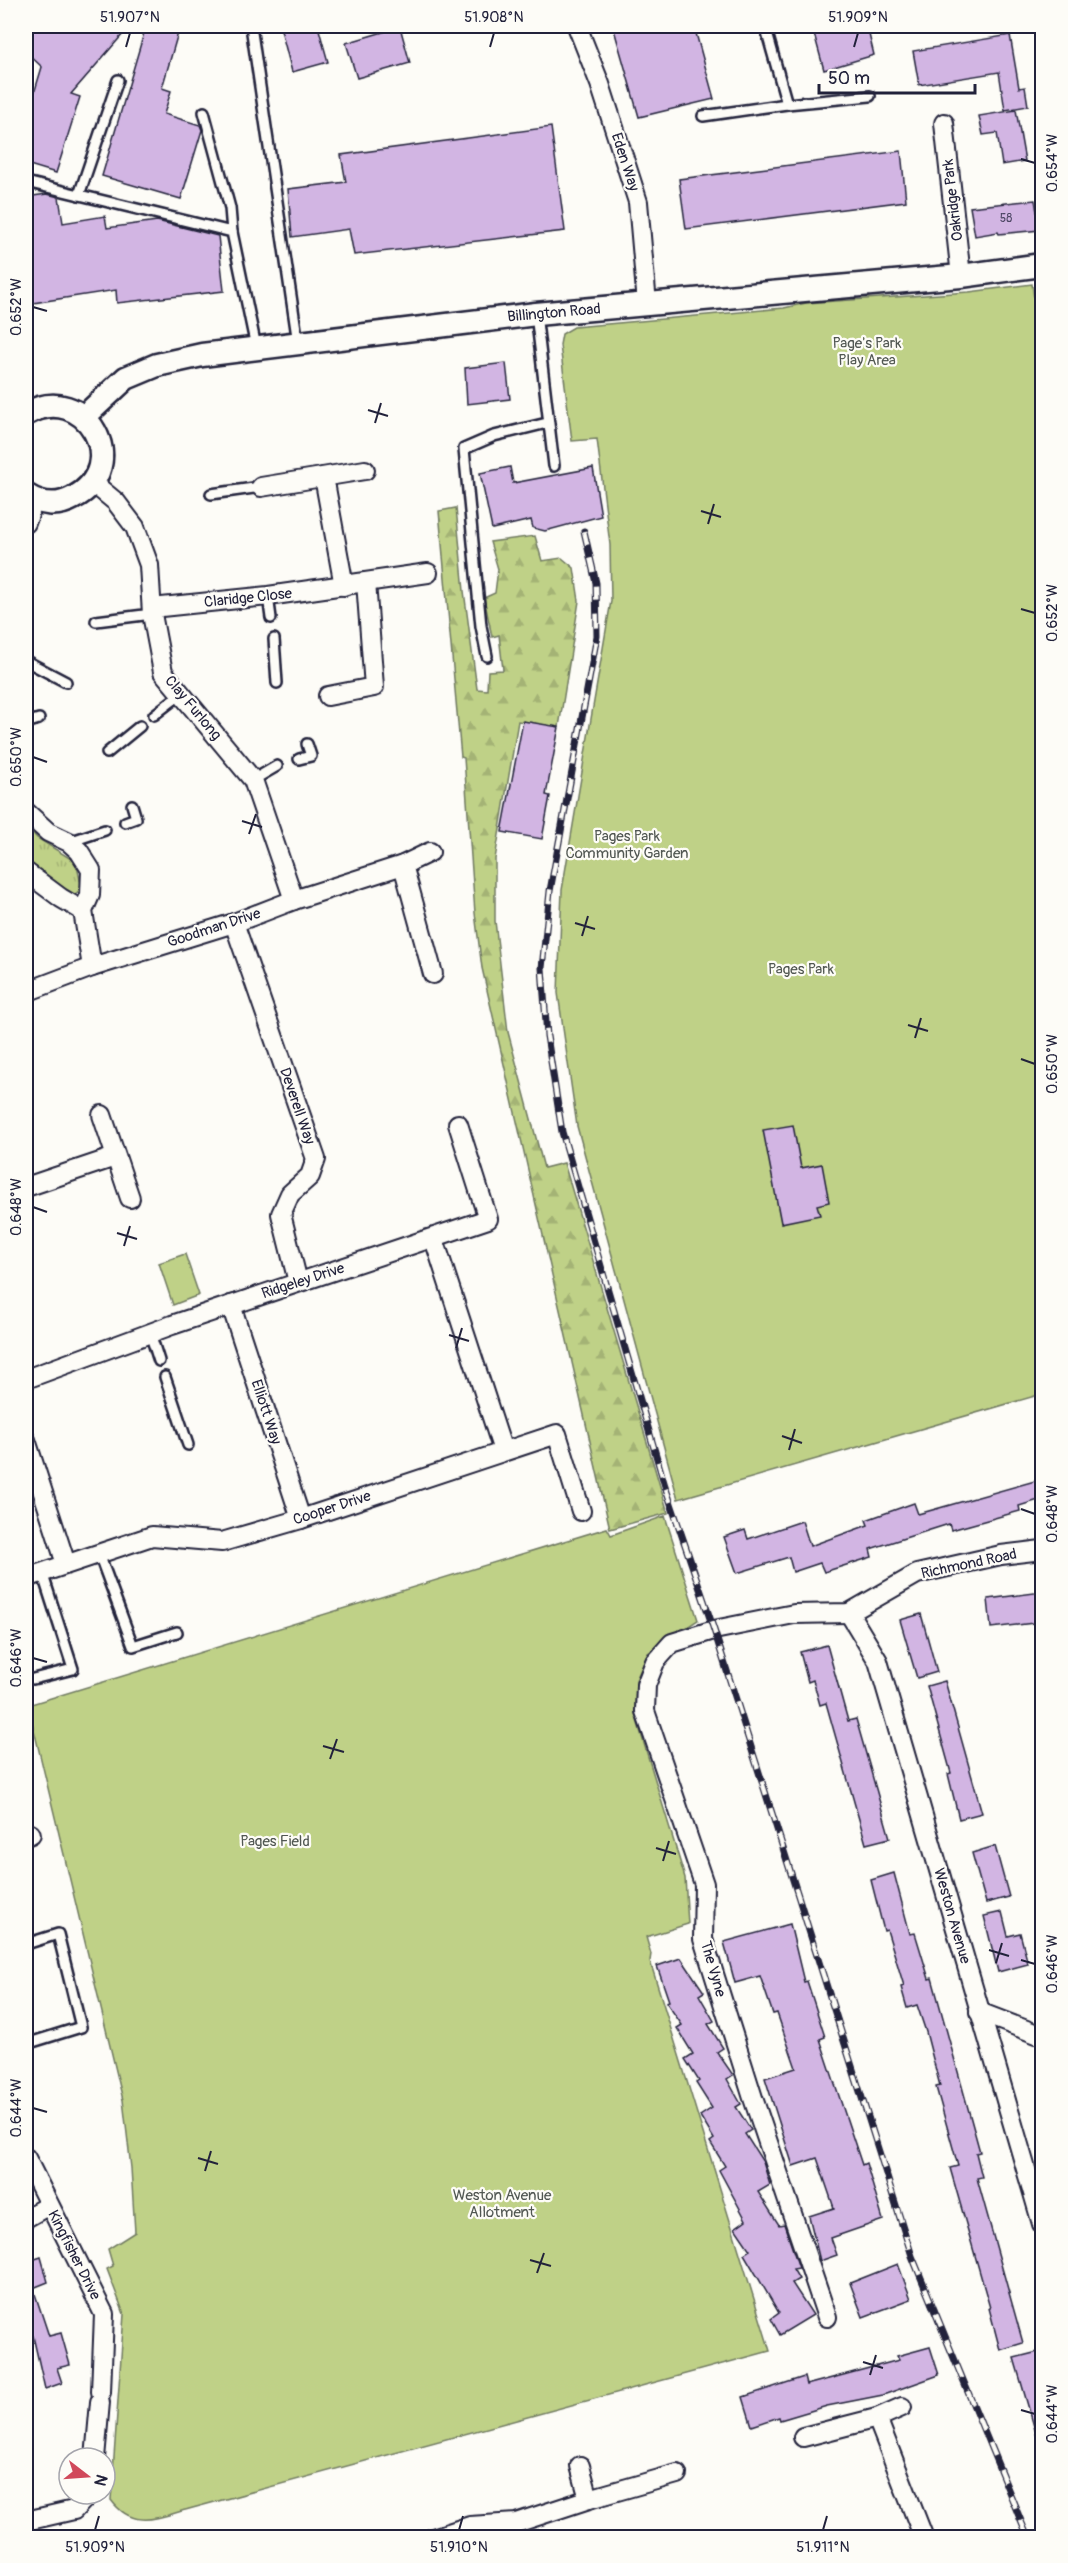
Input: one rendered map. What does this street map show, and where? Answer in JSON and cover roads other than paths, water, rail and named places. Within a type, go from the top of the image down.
[{"type":"street","name":"Eden Way","points":[[577,26],[600,84],[638,202],[647,304]]},
{"type":"street","name":"Oakridge Park","points":[[944,123],[961,276]]},
{"type":"street","name":"Billington Road","points":[[84,417],[126,378],[157,364],[202,355],[536,314],[961,276],[1042,266]]},
{"type":"street","points":[[26,414],[41,407],[56,406],[71,409],[84,417],[94,428],[100,441],[102,455],[100,470],[93,483],[82,494],[68,501],[53,504],[30,497],[26,524]]},
{"type":"street","points":[[261,487],[365,470]]},
{"type":"street","points":[[324,477],[344,586]]},
{"type":"street","name":"Clay Furlong","points":[[93,483],[116,502],[135,527],[149,565],[152,611],[163,672],[253,780],[294,900]]},
{"type":"street","name":"Claridge Close","points":[[152,611],[428,573]]},
{"type":"street","points":[[328,696],[374,687],[366,582]]},
{"type":"street","points":[[26,812],[48,832],[69,842],[79,851],[91,870],[90,895],[83,911],[92,967]]},
{"type":"street","name":"Goodman Drive","points":[[26,992],[92,967],[403,865],[430,852]]},
{"type":"street","points":[[403,865],[433,974]]},
{"type":"street","points":[[26,873],[83,911]]},
{"type":"street","name":"Deverell Way","points":[[234,922],[316,1160],[310,1176],[290,1194],[281,1214],[298,1282]]},
{"type":"street","points":[[102,1115],[130,1198]]},
{"type":"street","name":"Ridgeley Drive","points":[[26,1379],[150,1333],[488,1219],[458,1125]]},
{"type":"street","points":[[26,1187],[115,1156]]},
{"type":"street","points":[[434,1239],[503,1451]]},
{"type":"street","name":"Elliott Way","points":[[231,1305],[301,1519]]},
{"type":"street","name":"Cooper Drive","points":[[34,1575],[152,1536],[222,1542],[301,1519],[557,1434],[581,1511]]},
{"type":"street","points":[[26,1440],[66,1564]]},
{"type":"street","name":"Richmond Road","points":[[762,1621],[794,1614],[849,1613],[917,1574],[1001,1555],[1042,1551]]},
{"type":"street","name":"Weston Avenue","points":[[849,1613],[878,1661],[1042,2224]]},
{"type":"street","name":"The Vyne","points":[[762,1621],[714,1630],[672,1643],[655,1662],[646,1685],[645,1711],[704,1884],[703,1939],[753,2098],[827,2317]]},
{"type":"street","points":[[979,2012],[1042,2036]]},
{"type":"street","name":"Kingfisher Drive","points":[[26,2158],[104,2314],[96,2446]]},
{"type":"street","points":[[26,2218],[49,2205]]},
{"type":"street","points":[[803,2437],[877,2418],[902,2407]]},
{"type":"street","points":[[877,2418],[924,2538]]},
{"type":"street","points":[[580,2466],[588,2499]]},
{"type":"street","points":[[434,2538],[470,2526],[516,2523],[588,2499],[677,2474]]},
{"type":"street","points":[[26,2521],[74,2510],[78,2506]]},
{"type":"lane","points":[[251,26],[298,343]]},
{"type":"lane","points":[[765,26],[787,104]]},
{"type":"lane","points":[[79,195],[118,80]]},
{"type":"lane","points":[[703,116],[787,104],[870,96]]},
{"type":"lane","points":[[204,112],[230,208],[232,232],[256,350]]},
{"type":"lane","points":[[26,182],[232,232]]},
{"type":"lane","points":[[536,314],[547,423],[554,466]]},
{"type":"lane","points":[[487,656],[480,616],[464,449],[494,436],[547,423]]},
{"type":"lane","points":[[211,494],[261,487]]},
{"type":"lane","points":[[268,596],[271,618]]},
{"type":"lane","points":[[96,621],[152,611]]},
{"type":"lane","points":[[274,639],[277,682]]},
{"type":"lane","points":[[26,661],[66,682]]},
{"type":"lane","points":[[154,715],[181,694]]},
{"type":"lane","points":[[26,723],[39,719]]},
{"type":"lane","points":[[107,753],[140,726]]},
{"type":"lane","points":[[299,759],[310,756],[307,744]]},
{"type":"lane","points":[[253,780],[277,766]]},
{"type":"lane","points":[[125,822],[136,818],[132,806]]},
{"type":"lane","points":[[69,842],[105,830]]},
{"type":"lane","points":[[150,1333],[159,1361]]},
{"type":"lane","points":[[165,1377],[188,1445]]},
{"type":"lane","points":[[99,1554],[133,1646],[177,1632]]},
{"type":"lane","points":[[33,1679],[73,1669],[34,1575]]},
{"type":"lane","points":[[26,1944],[58,1934],[81,2027],[26,2044]]},
{"type":"railway","points":[[584,531],[596,583],[597,636],[550,891],[542,968],[547,1036],[562,1132],[665,1486],[714,1630],[912,2256],[1028,2538]]},
{"type":"park label","name":"Page's Park Play Area","points":[[867,352]]},
{"type":"park label","name":"Pages Park Community Garden","points":[[627,844]]},
{"type":"park label","name":"Pages Park","points":[[801,969]]},
{"type":"park label","name":"Pages Field","points":[[275,1841]]},
{"type":"park label","name":"Weston Avenue Allotment","points":[[502,2204]]}]
